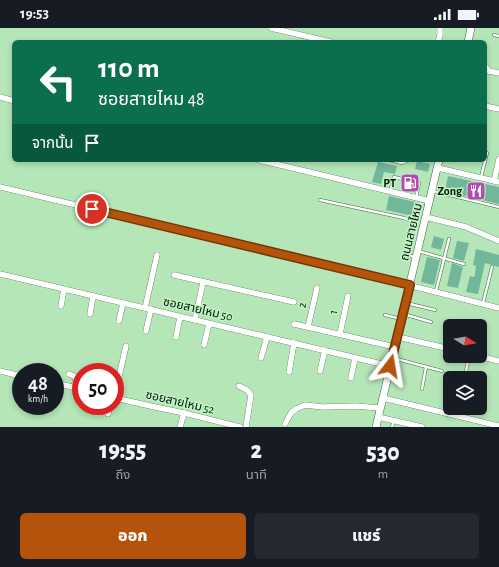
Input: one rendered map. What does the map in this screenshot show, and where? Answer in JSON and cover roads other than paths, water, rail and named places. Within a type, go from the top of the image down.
[{"type":"main road","points":[[468,40],[471,28]]},
{"type":"main road","name":"ถนนสายไหม","points":[[376,427],[439,163]]},
{"type":"street","points":[[271,28],[322,40]]},
{"type":"street","points":[[439,40],[440,28]]},
{"type":"street","points":[[487,70],[499,73]]},
{"type":"street","points":[[0,98],[12,101]]},
{"type":"street","points":[[487,106],[499,109]]},
{"type":"street","points":[[439,163],[481,178],[497,181],[499,159]]},
{"type":"street","points":[[267,162],[430,201]]},
{"type":"street","points":[[0,187],[436,291],[499,308]]},
{"type":"street","points":[[426,217],[466,228],[499,241]]},
{"type":"street","points":[[145,308],[157,255]]},
{"type":"street","name":"ซอยสายไหม 50","points":[[0,274],[390,366]]},
{"type":"street","points":[[174,275],[294,302]]},
{"type":"street","points":[[194,320],[203,282]]},
{"type":"street","name":"2","points":[[308,327],[317,288]]},
{"type":"street","points":[[61,306],[64,289]]},
{"type":"street","points":[[90,314],[94,296]]},
{"type":"street","name":"1","points":[[340,334],[348,296]]},
{"type":"street","points":[[119,321],[123,303]]},
{"type":"street","points":[[146,331],[151,309]]},
{"type":"street","points":[[176,337],[180,317]]},
{"type":"street","points":[[204,345],[209,324]]},
{"type":"street","points":[[294,324],[395,347]]},
{"type":"street","points":[[262,358],[267,337]]},
{"type":"street","points":[[398,337],[443,347]]},
{"type":"street","points":[[289,372],[294,343]]},
{"type":"street","points":[[122,363],[126,346]]},
{"type":"street","points":[[320,371],[325,350]]},
{"type":"street","points":[[351,378],[355,358]]},
{"type":"street","points":[[487,358],[499,361]]},
{"type":"street","points":[[0,371],[12,374]]},
{"type":"street","points":[[239,386],[247,390],[251,395],[246,427]]},
{"type":"street","name":"ซอยสายไหม 52","points":[[124,398],[240,427]]},
{"type":"street","points":[[383,398],[499,426]]},
{"type":"street","points":[[285,424],[291,413],[296,408],[305,405],[380,408]]},
{"type":"street","points":[[180,427],[184,413]]},
{"type":"street","points":[[378,417],[422,427]]},
{"type":"lane","points":[[494,35],[499,36]]},
{"type":"lane","points":[[481,178],[485,162]]},
{"type":"lane","points":[[390,192],[394,177],[413,180],[419,183],[416,198]]},
{"type":"lane","points":[[432,191],[499,207]]},
{"type":"lane","points":[[320,200],[404,218],[411,221],[412,224],[406,253],[445,258],[464,264]]},
{"type":"lane","points":[[436,291],[449,239]]},
{"type":"lane","points":[[483,304],[492,267]]},
{"type":"lane","points":[[405,302],[435,310]]},
{"type":"lane","points":[[385,315],[402,316],[431,322]]},
{"type":"lane","points":[[392,358],[442,371]]},
{"type":"lane","points":[[466,371],[468,363]]},
{"type":"lane","points":[[422,389],[426,367]]},
{"type":"lane","points":[[392,427],[394,420]]},
{"type":"place","name":"PT","points":[[410,183]]},
{"type":"place","name":"Zong","points":[[476,191]]}]
